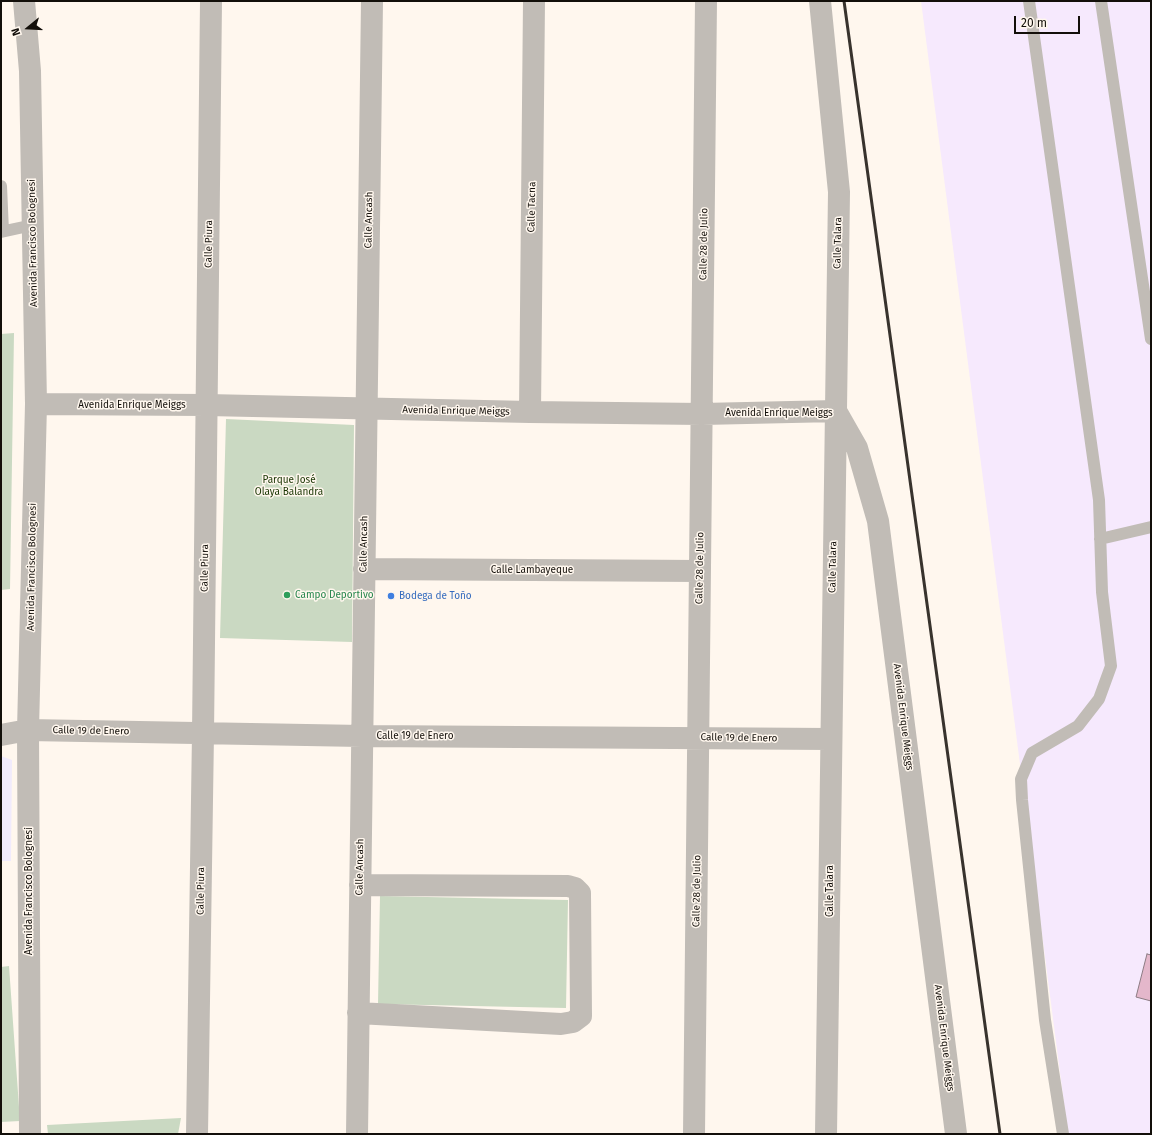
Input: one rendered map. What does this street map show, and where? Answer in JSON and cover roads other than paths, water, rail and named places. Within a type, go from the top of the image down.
[{"type":"street","name":"Avenida Francisco Bolognesi","points":[[24,1],[30,71],[36,404],[28,730],[30,1134]]},
{"type":"street","name":"Calle Piura","points":[[197,1134],[211,1]]},
{"type":"street","name":"Calle Ancash","points":[[356,1134],[372,1]]},
{"type":"street","name":"Calle Tacna","points":[[530,412],[534,1]]},
{"type":"street","name":"Calle 28 de Julio","points":[[694,1134],[706,1]]},
{"type":"street","name":"Calle Talara","points":[[820,1],[839,192],[830,739],[830,914],[826,1134]]},
{"type":"street","name":"Avenida Enrique Meiggs","points":[[36,404],[207,405],[702,414],[836,411],[857,448],[878,522],[956,1134]]},
{"type":"street","name":"Calle Lambayeque","points":[[364,569],[700,571]]},
{"type":"street","name":"Calle 19 de Enero","points":[[1,735],[28,730],[362,736],[830,739]]},
{"type":"street","points":[[358,1013],[561,1024],[572,1022],[581,1016],[580,893],[575,888],[568,886],[360,885]]},
{"type":"lane","points":[[1028,1],[1099,500],[1102,592],[1111,666],[1099,699],[1078,726],[1032,753],[1021,779],[1045,1020],[1063,1134]]},
{"type":"lane","points":[[1101,1],[1151,338]]},
{"type":"lane","points":[[1,186],[2,231],[33,225]]},
{"type":"lane","points":[[1100,539],[1151,526]]},
{"type":"railway","points":[[844,1],[1000,1134]]},
{"type":"place","name":"Campo Deportivo","points":[[287,595]]},
{"type":"place","name":"Bodega de Toño","points":[[391,596]]},
{"type":"park label","name":"Parque José Olaya Balandra","points":[[289,486]]}]
